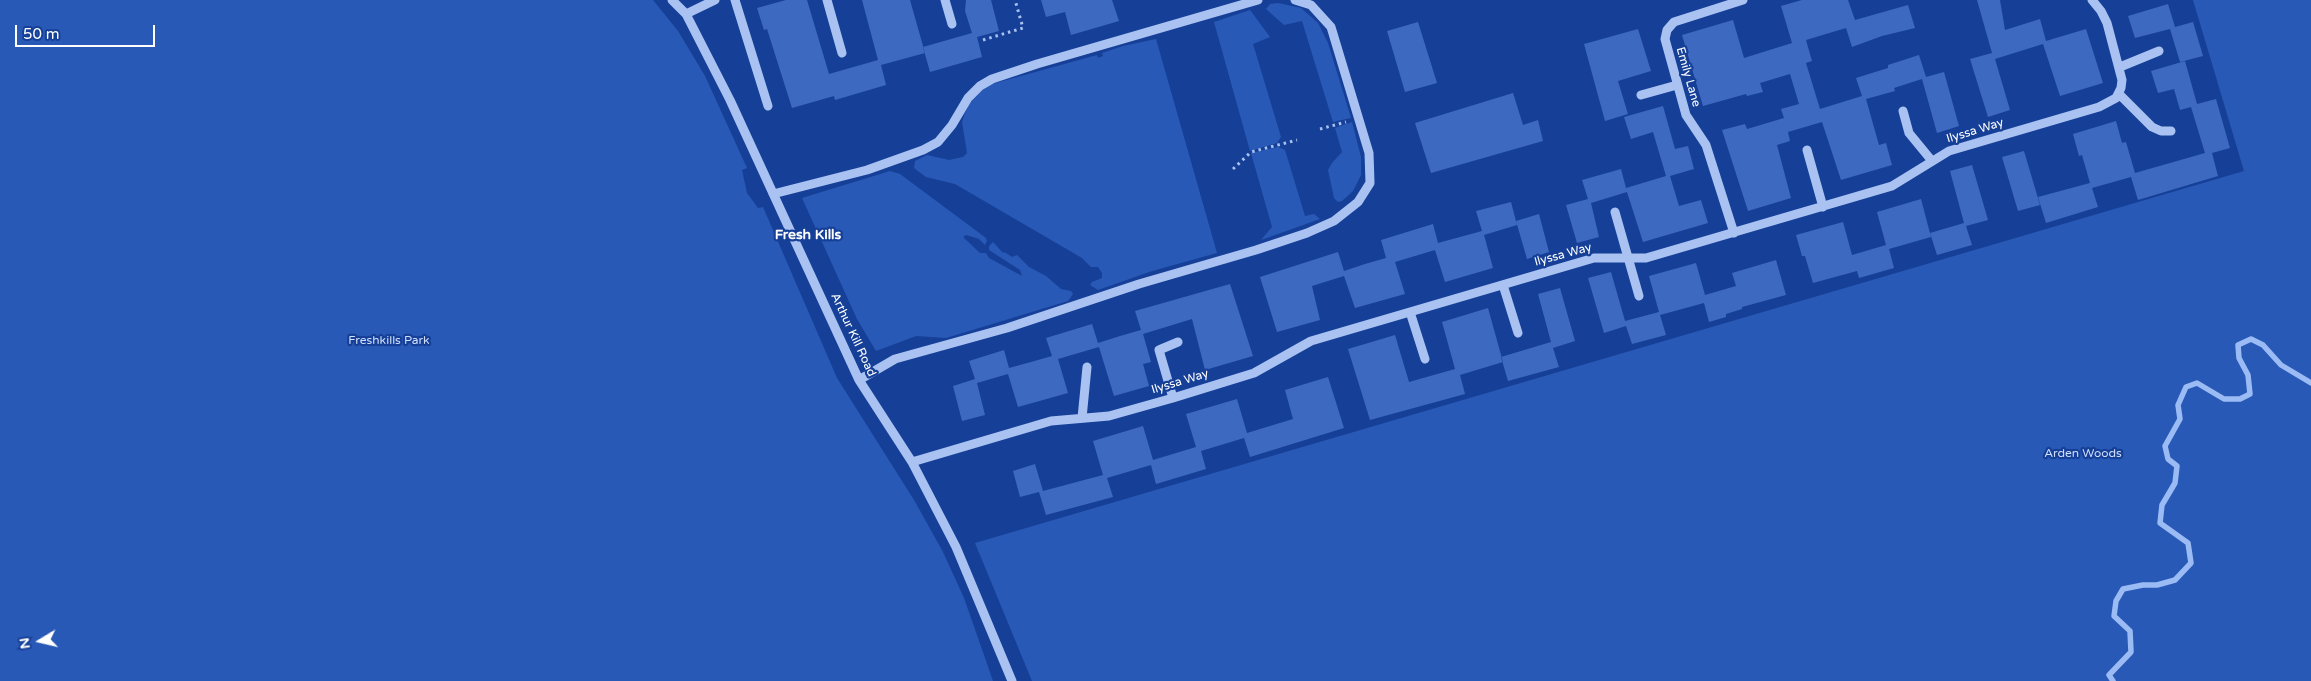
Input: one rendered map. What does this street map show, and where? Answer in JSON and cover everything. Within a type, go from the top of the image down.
[{"type":"street","name":"Arthur Kill Road","points":[[672,0],[686,14],[730,100],[859,380],[912,462],[956,547],[1012,681]]},
{"type":"street","points":[[686,14],[715,0]]},
{"type":"street","points":[[735,0],[768,106]]},
{"type":"street","points":[[827,0],[842,53]]},
{"type":"street","points":[[945,0],[952,24]]},
{"type":"street","points":[[773,194],[867,170],[923,150],[938,142],[952,125],[968,98],[980,86],[992,78],[1258,0]]},
{"type":"street","points":[[859,380],[895,359],[1007,328],[1138,284],[1307,233],[1334,221],[1358,202],[1370,183],[1369,153],[1331,26],[1311,5],[1295,0]]},
{"type":"street","name":"Emily Lane","points":[[1734,233],[1706,145],[1686,114],[1666,50],[1667,30],[1674,22],[1743,0]]},
{"type":"street","points":[[2092,0],[2101,11],[2107,23],[2120,67],[2122,88],[2119,94],[2152,127],[2161,131],[2171,131]]},
{"type":"street","points":[[2120,67],[2159,51]]},
{"type":"street","points":[[1641,95],[1677,85]]},
{"type":"street","name":"Ilyssa Way","points":[[912,462],[1051,421],[1109,416],[1172,398],[1254,373],[1311,341],[1594,258],[1646,258],[1892,186],[1949,151],[2099,106],[2111,101],[2119,94]]},
{"type":"street","points":[[1903,111],[1909,132],[1932,161]]},
{"type":"street","points":[[1807,150],[1823,207]]},
{"type":"street","points":[[1615,212],[1639,296]]},
{"type":"street","points":[[1503,285],[1518,333]]},
{"type":"street","points":[[1410,312],[1425,359]]},
{"type":"street","points":[[1172,398],[1159,350],[1178,342]]},
{"type":"street","points":[[1082,418],[1087,367]]},
{"type":"path","points":[[983,40],[1023,28],[1015,0]]},
{"type":"path","points":[[1320,129],[1351,120]]},
{"type":"path","points":[[1232,169],[1251,152],[1297,140]]},
{"type":"green space","name":"Freshkills Park","points":[[0,0],[653,0],[678,31],[705,76],[747,168],[742,170],[747,193],[758,208],[763,207],[837,378],[914,500],[943,552],[964,598],[993,681],[0,681]]},
{"type":"green space","name":"Arden Woods","points":[[2193,0],[2311,0],[2311,681],[1032,681],[975,543],[2244,171]]},
{"type":"green space","points":[[1278,3],[1301,8],[1318,23],[1328,43],[1351,118],[1333,122],[1302,21],[1284,25],[1266,9],[1270,4]]},
{"type":"green space","points":[[1250,10],[1270,37],[1253,44],[1281,137],[1277,143],[1250,151],[1214,22]]},
{"type":"green space","points":[[1156,39],[1217,253],[1152,271],[1098,290],[1090,285],[1092,282],[1102,278],[1102,273],[1098,267],[1091,267],[1082,258],[955,184],[926,177],[914,168],[915,161],[927,155],[949,160],[963,157],[967,153],[962,122],[965,113],[970,103],[981,91],[992,84],[1097,55],[1098,58],[1103,56],[1102,53],[1123,46]]},
{"type":"green space","points":[[1352,122],[1361,157],[1361,175],[1353,191],[1342,201],[1338,202],[1334,198],[1328,170],[1342,152],[1335,128]]},
{"type":"green space","points":[[1278,147],[1285,150],[1305,216],[1314,214],[1320,219],[1261,240],[1272,227],[1251,153]]},
{"type":"green space","points":[[890,171],[900,174],[986,238],[985,245],[979,239],[966,235],[963,237],[980,253],[986,253],[989,258],[1022,276],[1020,270],[989,250],[989,246],[993,242],[1002,252],[1012,257],[1017,255],[1029,267],[1046,276],[1061,289],[1071,291],[1073,294],[1068,301],[946,338],[916,336],[876,351],[857,319],[802,198]]},
{"type":"building","points":[[786,0],[807,0],[829,74],[878,60],[862,0],[910,0],[925,53],[881,65],[886,85],[835,100],[834,96],[792,108],[767,29],[764,30],[757,8]]},
{"type":"building","points":[[966,0],[991,0],[999,31],[977,37],[982,57],[930,72],[923,47],[972,33],[965,11]]},
{"type":"building","points":[[1041,0],[1112,0],[1119,21],[1071,35],[1065,12],[1046,17]]},
{"type":"building","points":[[1802,0],[1848,0],[1855,20],[1908,5],[1915,28],[1882,36],[1852,47],[1846,28],[1806,40],[1812,61],[1806,63],[1820,109],[1862,96],[1856,78],[1888,68],[1888,65],[1919,55],[1926,77],[1944,72],[1959,126],[1937,133],[1922,79],[1894,88],[1895,91],[1866,99],[1879,145],[1886,143],[1892,165],[1841,180],[1822,122],[1788,132],[1790,141],[1777,145],[1791,198],[1748,211],[1722,130],[1745,124],[1747,129],[1784,118],[1781,109],[1799,104],[1790,74],[1760,83],[1763,92],[1747,96],[1746,94],[1703,106],[1682,35],[1733,20],[1744,58],[1792,43],[1781,6]]},
{"type":"building","points":[[1977,0],[2000,0],[2005,30],[2040,19],[2046,41],[2086,29],[2103,83],[2060,96],[2043,44],[1995,59],[2010,110],[1988,117],[1970,59],[1992,53]]},
{"type":"building","points":[[2168,4],[2175,27],[2193,22],[2203,56],[2180,62],[2170,29],[2135,38],[2128,16]]},
{"type":"building","points":[[1418,22],[1437,83],[1405,92],[1387,31]]},
{"type":"building","points":[[1638,29],[1651,71],[1618,81],[1628,114],[1605,121],[1584,44]]},
{"type":"building","points":[[2185,61],[2197,104],[2216,99],[2230,148],[2212,153],[2218,176],[2138,200],[2131,177],[2092,188],[2098,207],[2046,223],[2038,197],[2090,183],[2082,155],[2079,156],[2073,134],[2116,121],[2122,143],[2126,142],[2135,173],[2205,153],[2191,107],[2180,110],[2174,89],[2158,93],[2151,71]]},
{"type":"building","points":[[1513,93],[1523,125],[1538,120],[1543,141],[1431,173],[1415,123]]},
{"type":"building","points":[[1663,106],[1675,149],[1688,146],[1694,169],[1670,176],[1679,206],[1701,200],[1708,223],[1643,242],[1627,192],[1591,203],[1599,237],[1577,243],[1566,205],[1588,199],[1582,180],[1621,169],[1626,188],[1666,176],[1653,132],[1631,139],[1624,117]]},
{"type":"building","points":[[2024,151],[2040,205],[2018,211],[2002,157]]},
{"type":"building","points":[[1972,165],[1988,220],[1966,226],[1972,245],[1937,255],[1930,233],[1964,223],[1950,171]]},
{"type":"building","points":[[1921,199],[1931,237],[1889,249],[1894,268],[1859,278],[1857,271],[1813,283],[1796,235],[1843,222],[1852,255],[1886,245],[1877,212]]},
{"type":"building","points":[[1511,202],[1517,225],[1484,235],[1493,268],[1445,282],[1435,250],[1395,262],[1405,294],[1355,308],[1344,276],[1312,286],[1320,320],[1277,332],[1260,277],[1338,252],[1344,271],[1386,258],[1381,240],[1433,224],[1438,243],[1482,231],[1476,211]]},
{"type":"building","points":[[1539,214],[1549,252],[1527,259],[1516,221]]},
{"type":"building","points":[[1776,260],[1786,295],[1742,307],[1742,309],[1726,314],[1726,317],[1709,322],[1704,303],[1660,315],[1666,335],[1632,344],[1626,326],[1604,333],[1588,278],[1611,272],[1625,321],[1659,312],[1649,276],[1696,263],[1705,295],[1736,286],[1732,273]]},
{"type":"building","points":[[1230,284],[1253,356],[1205,370],[1192,319],[1143,334],[1151,362],[1143,364],[1149,386],[1114,396],[1099,347],[1058,359],[1068,393],[1018,407],[1008,374],[977,383],[985,415],[962,421],[953,386],[975,379],[969,361],[1004,350],[1009,368],[1052,356],[1046,338],[1092,324],[1098,343],[1141,330],[1135,311]]},
{"type":"building","points":[[1560,288],[1575,341],[1553,348],[1559,367],[1508,381],[1501,357],[1551,342],[1538,294]]},
{"type":"building","points":[[1488,308],[1503,362],[1460,375],[1465,394],[1370,420],[1348,349],[1395,335],[1409,382],[1455,369],[1442,322]]},
{"type":"building","points":[[1328,377],[1344,428],[1250,457],[1244,438],[1201,451],[1206,469],[1156,484],[1151,465],[1107,478],[1113,497],[1046,515],[1039,492],[1020,497],[1013,471],[1035,464],[1043,491],[1103,475],[1093,441],[1143,426],[1153,460],[1196,447],[1186,414],[1237,399],[1247,433],[1293,419],[1285,390]]},
{"type":"waterway","points":[[2113,681],[2109,675],[2131,652],[2130,631],[2114,616],[2116,601],[2123,589],[2143,585],[2157,585],[2175,580],[2191,563],[2188,543],[2160,523],[2162,505],[2175,483],[2177,466],[2168,459],[2165,446],[2180,419],[2178,405],[2186,387],[2197,383],[2224,399],[2240,399],[2250,394],[2248,375],[2239,358],[2238,345],[2251,339],[2263,345],[2281,365],[2311,383]]},
{"type":"district","name":"Fresh Kills","points":[[808,235]]}]
